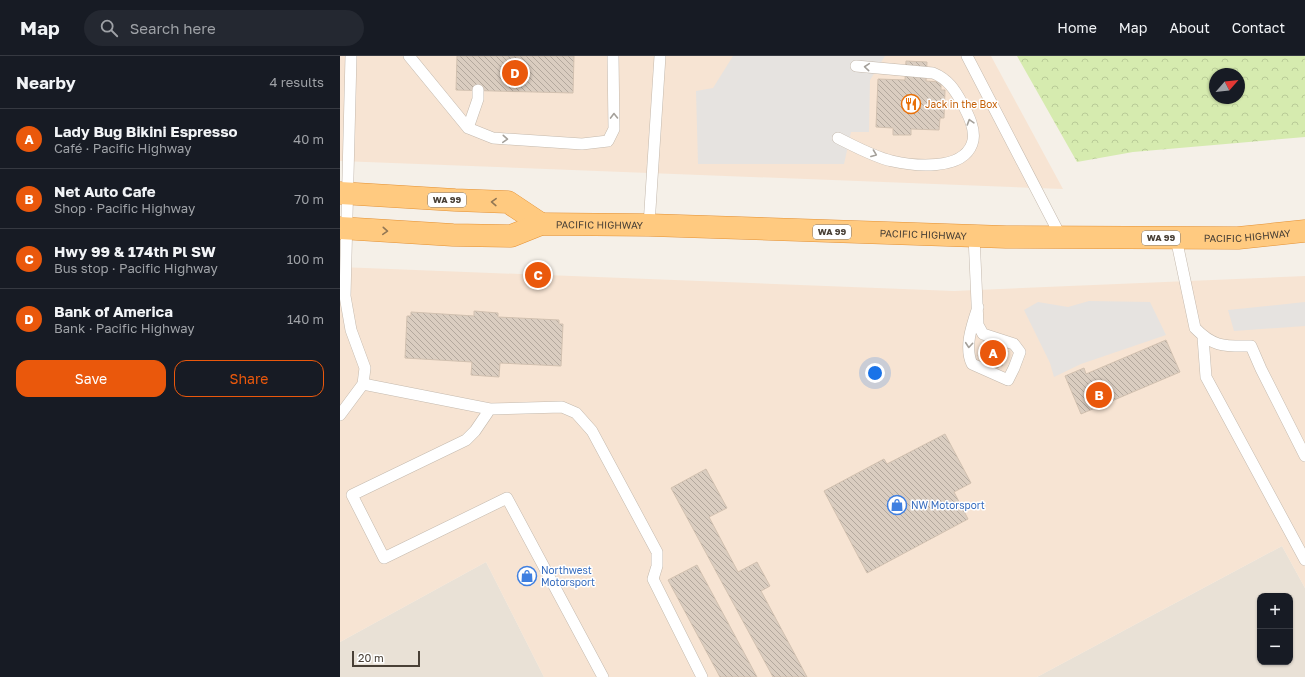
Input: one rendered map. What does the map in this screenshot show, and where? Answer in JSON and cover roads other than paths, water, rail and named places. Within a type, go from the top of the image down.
[{"type":"highway","name":"PACIFIC HIGHWAY","points":[[344,193],[508,202],[541,224]]},
{"type":"highway","name":"PACIFIC HIGHWAY","points":[[343,228],[453,235],[510,236],[541,224],[649,225],[1061,238],[1238,238],[1305,231]]},
{"type":"lane","points":[[340,415],[363,384],[365,368],[351,330],[345,296],[343,228],[351,56]]},
{"type":"lane","points":[[408,56],[468,128],[493,138],[582,144],[608,141],[614,129],[613,56]]},
{"type":"lane","points":[[649,225],[660,56]]},
{"type":"lane","points":[[967,56],[1061,238]]},
{"type":"lane","points":[[838,138],[891,161],[924,165],[948,164],[963,156],[972,143],[972,125],[966,111],[954,88],[941,76],[933,73],[856,66]]},
{"type":"lane","points":[[468,128],[478,99],[478,90]]},
{"type":"lane","points":[[974,236],[978,307],[978,325],[983,334],[1014,344],[1020,352],[1008,380],[972,364],[969,358],[968,344],[978,307]]},
{"type":"lane","points":[[1176,238],[1195,328],[1203,337],[1223,346],[1251,346],[1261,370],[1305,456]]},
{"type":"lane","points":[[1203,337],[1206,376],[1305,560]]},
{"type":"lane","points":[[363,384],[490,410],[562,407],[576,413],[592,431],[657,552],[657,566],[652,579],[702,677]]},
{"type":"lane","points":[[490,410],[475,431],[466,440],[352,495],[384,558],[507,498],[603,677]]},
{"type":"place","name":"Bank of America","points":[[515,73]]},
{"type":"place","name":"Jack in the Box","points":[[911,104]]},
{"type":"place","name":"Hwy 99 & 174th Pl SW","points":[[538,275]]},
{"type":"place","name":"Lady Bug Bikini Espresso","points":[[993,353]]},
{"type":"place","name":"Net Auto Cafe","points":[[1099,395]]},
{"type":"place","name":"NW Motorsport","points":[[897,505]]},
{"type":"place","name":"Northwest Motorsport","points":[[527,576]]}]
